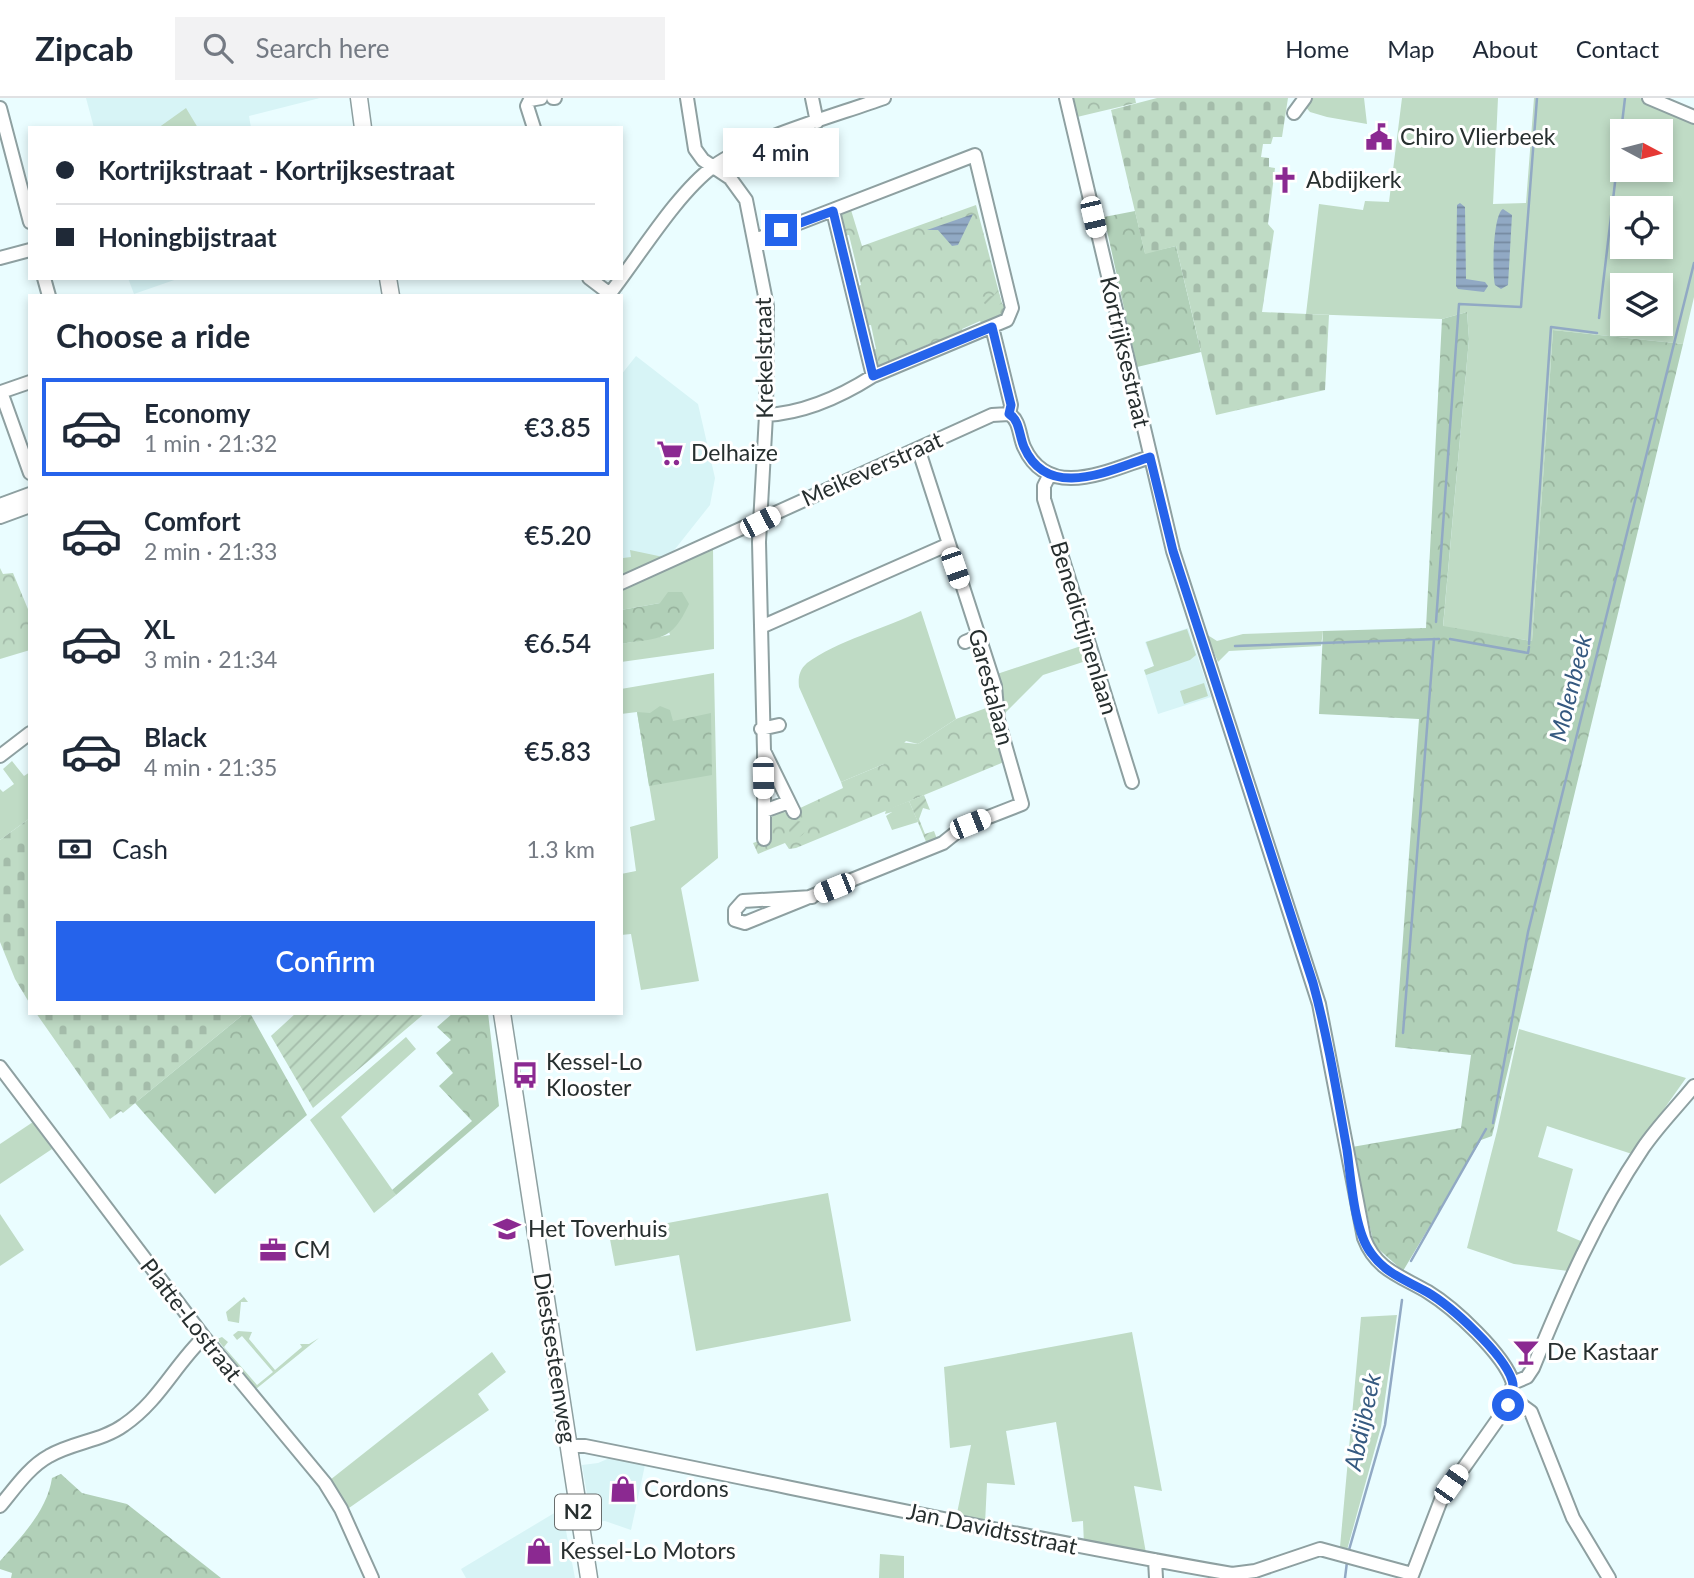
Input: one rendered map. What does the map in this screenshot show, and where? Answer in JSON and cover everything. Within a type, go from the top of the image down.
[{"type":"main road","points":[[359,98],[363,126]]},
{"type":"main road","name":"Diestsesteenweg","points":[[502,1015],[589,1578]]},
{"type":"street","points":[[533,126],[527,106],[530,100],[541,98]]},
{"type":"street","name":"Krekelstraat","points":[[687,98],[695,149],[703,159],[740,188],[746,200],[767,306],[766,415],[760,522],[761,729],[764,751]]},
{"type":"street","points":[[813,98],[817,122]]},
{"type":"street","points":[[623,277],[688,192],[715,166],[817,122],[884,98]]},
{"type":"street","name":"Kortrijksestraat","points":[[1066,98],[1177,563],[1316,993],[1329,1047],[1357,1213],[1368,1250],[1393,1275],[1428,1293],[1447,1307],[1491,1350],[1513,1383]]},
{"type":"street","points":[[1297,98],[1294,113],[1305,98]]},
{"type":"street","points":[[1648,98],[1694,117]]},
{"type":"street","points":[[0,108],[28,214]]},
{"type":"street","points":[[755,240],[975,155],[1012,308],[1007,320],[873,376],[803,410],[766,415]]},
{"type":"street","points":[[833,211],[873,376]]},
{"type":"street","points":[[0,258],[28,251]]},
{"type":"street","points":[[591,280],[608,294]]},
{"type":"street","points":[[610,294],[621,280]]},
{"type":"street","points":[[992,327],[1011,405],[1009,414],[1015,418],[1029,456],[1050,474],[1080,479],[1150,457]]},
{"type":"street","points":[[28,383],[0,392],[28,468]]},
{"type":"street","name":"Meikeverstraat","points":[[623,582],[919,451],[933,441],[992,415],[1009,414]]},
{"type":"street","name":"Garestalaan","points":[[812,897],[943,843],[963,827],[1022,804],[998,720],[995,686],[947,545],[919,451]]},
{"type":"street","name":"Benedictijnenlaan","points":[[1050,474],[1044,486],[1044,499],[1132,782]]},
{"type":"street","points":[[0,505],[28,495]]},
{"type":"street","points":[[0,517],[28,507]]},
{"type":"street","points":[[761,627],[947,545]]},
{"type":"street","points":[[965,642],[979,636]]},
{"type":"street","points":[[761,729],[779,725]]},
{"type":"street","points":[[0,756],[28,735]]},
{"type":"street","points":[[764,751],[792,807],[764,811]]},
{"type":"street","points":[[764,751],[764,839]]},
{"type":"street","points":[[812,897],[739,924],[734,912],[743,901],[812,897]]},
{"type":"street","points":[[760,900],[761,917]]},
{"type":"street","name":"Platte-Lostraat","points":[[0,1067],[204,1338],[325,1483],[341,1509],[372,1578]]},
{"type":"street","points":[[1412,1576],[1441,1500],[1512,1398],[1513,1383],[1527,1377],[1533,1368],[1580,1259],[1617,1189],[1644,1146],[1694,1086]]},
{"type":"street","points":[[0,1506],[32,1469],[49,1456],[98,1439],[122,1427],[146,1408],[204,1338]]},
{"type":"street","points":[[1512,1398],[1531,1412],[1573,1518],[1609,1578]]},
{"type":"street","name":"Jan Davidtsstraat","points":[[568,1446],[585,1446],[1059,1544],[1244,1574],[1320,1549],[1412,1576]]},
{"type":"street","points":[[1154,1560],[1156,1578]]},
{"type":"shaded area","points":[[86,98],[320,98],[249,116],[251,126],[93,126]]},
{"type":"shaded area","points":[[129,280],[174,280],[134,294]]},
{"type":"shaded area","points":[[636,356],[698,404],[715,478],[710,505],[668,558],[624,558],[623,566],[623,372]]},
{"type":"shaded area","points":[[1188,628],[1211,697],[1158,714],[1144,670],[1154,666],[1145,642]]},
{"type":"shaded area","points":[[612,1457],[645,1465],[631,1530],[605,1521],[592,1523],[582,1465],[598,1463]]},
{"type":"shaded area","points":[[566,1506],[563,1515],[575,1578],[466,1578],[461,1569]]},
{"type":"green space","points":[[1072,98],[1135,98],[1136,103],[1077,117]]},
{"type":"green space","points":[[1157,98],[1288,98],[1282,137],[1273,137],[1271,144],[1263,144],[1261,157],[1269,158],[1269,167],[1275,168],[1268,224],[1274,231],[1262,312],[1329,315],[1325,390],[1216,415],[1176,246],[1145,254],[1111,110]]},
{"type":"green space","points":[[1307,98],[1364,98],[1367,124],[1310,112],[1303,104]]},
{"type":"green space","points":[[1402,98],[1498,98],[1493,204],[1526,203],[1534,98],[1640,98],[1694,121],[1694,297],[1683,344],[1553,330],[1532,641],[1443,627],[1469,339],[1467,312],[1442,319],[1306,314],[1319,204],[1363,210],[1365,201],[1389,202]]},
{"type":"green space","points":[[186,108],[197,126],[161,126]]},
{"type":"green space","points":[[976,205],[1002,304],[1008,303],[1005,315],[983,326],[980,321],[962,329],[965,335],[932,350],[929,344],[900,357],[902,363],[877,369],[870,351],[876,349],[871,325],[864,326],[855,287],[861,285],[849,235],[843,236],[839,223],[842,214],[851,210],[862,246]]},
{"type":"green space","points":[[1135,211],[1145,253],[1176,246],[1201,352],[1137,367],[1104,217]]},
{"type":"green space","points":[[998,290],[1002,304],[987,306],[978,297],[993,296]]},
{"type":"green space","points":[[1467,312],[1469,339],[1443,626],[1532,641],[1553,330],[1683,344],[1492,1136],[1481,1140],[1403,1271],[1374,1245],[1352,1147],[1461,1128],[1471,1055],[1395,1047],[1419,719],[1319,714],[1323,631],[1426,628],[1442,319]]},
{"type":"green space","points":[[713,547],[714,649],[623,662],[623,644],[670,635],[660,603],[623,610],[623,558],[631,557],[630,550],[668,558]]},
{"type":"green space","points":[[0,568],[3,574],[13,573],[28,609],[28,651],[0,659]]},
{"type":"green space","points":[[668,592],[682,592],[689,604],[683,617],[670,632],[655,639],[623,644],[623,610],[660,603]]},
{"type":"green space","points":[[921,611],[956,719],[918,744],[906,741],[884,764],[841,782],[799,687],[801,671],[807,663],[832,648]]},
{"type":"green space","points":[[1187,629],[1196,655],[1190,660],[1146,675],[1144,670],[1154,666],[1146,642]]},
{"type":"green space","points":[[1323,631],[1321,646],[1229,651],[1218,662],[1206,634],[1217,641],[1243,634]]},
{"type":"green space","points":[[1084,645],[1086,661],[1043,675],[1003,715],[1004,698],[997,674]]},
{"type":"green space","points":[[714,673],[718,858],[681,888],[699,981],[641,990],[631,934],[623,935],[623,874],[636,871],[630,827],[655,820],[637,712],[623,714],[623,689]]},
{"type":"green space","points":[[1204,683],[1208,696],[1184,704],[1180,691]]},
{"type":"green space","points":[[660,706],[670,710],[673,721],[711,713],[712,775],[649,786],[637,712],[650,713]]},
{"type":"green space","points":[[989,707],[1004,762],[796,848],[789,849],[785,843],[758,854],[753,843],[759,841],[769,819],[779,811],[793,814],[798,809],[843,788],[841,782],[884,764],[887,749],[898,742],[918,744],[956,719]]},
{"type":"green space","points":[[12,761],[24,776],[28,773],[28,819],[0,840],[0,789],[3,792],[14,784],[3,769]]},
{"type":"green space","points":[[924,795],[930,810],[923,808],[919,819],[925,834],[934,831],[937,839],[927,844],[909,801]]},
{"type":"green space","points":[[909,801],[918,822],[892,830],[886,816],[892,812],[885,814],[886,810]]},
{"type":"green space","points":[[28,819],[28,1001],[15,979],[0,942],[0,840]]},
{"type":"green space","points":[[797,821],[803,823],[803,835],[797,837],[791,835],[789,829],[791,823]]},
{"type":"green space","points":[[37,1015],[243,1015],[123,1113],[121,1111],[110,1119]]},
{"type":"green space","points":[[243,1015],[251,1015],[307,1115],[215,1194],[135,1103]]},
{"type":"green space","points":[[294,1015],[423,1015],[313,1108],[271,1036]]},
{"type":"green space","points":[[451,1015],[488,1015],[499,1106],[396,1195],[392,1190],[472,1121],[439,1086],[453,1073],[436,1053],[451,1040],[437,1027]]},
{"type":"green space","points":[[1519,1029],[1686,1078],[1632,1154],[1547,1126],[1538,1157],[1573,1169],[1557,1231],[1583,1242],[1568,1271],[1514,1264],[1467,1248],[1497,1131]]},
{"type":"green space","points":[[406,1037],[416,1049],[341,1117],[396,1195],[374,1213],[310,1120]]},
{"type":"green space","points":[[33,1122],[52,1149],[0,1184],[0,1144]]},
{"type":"green space","points":[[828,1193],[851,1321],[696,1351],[679,1255],[615,1266],[609,1234]]},
{"type":"green space","points":[[0,1214],[24,1250],[0,1266]]},
{"type":"green space","points":[[244,1297],[248,1302],[241,1302],[239,1323],[228,1321],[226,1312]]},
{"type":"green space","points":[[1397,1315],[1381,1427],[1347,1550],[1340,1547],[1361,1317]]},
{"type":"green space","points":[[238,1331],[252,1332],[249,1339],[275,1370],[302,1347],[300,1344],[309,1344],[319,1338],[256,1389],[217,1339],[222,1337],[228,1342],[224,1347],[257,1385],[273,1372],[242,1336],[237,1340],[233,1335]]},
{"type":"green space","points":[[1132,1332],[1162,1491],[1134,1486],[1146,1553],[1084,1545],[1083,1521],[1072,1522],[1056,1422],[1006,1431],[1015,1485],[987,1483],[985,1524],[956,1518],[971,1445],[950,1448],[944,1367]]},
{"type":"green space","points":[[492,1352],[506,1372],[478,1394],[489,1410],[349,1508],[330,1480]]},
{"type":"green space","points":[[61,1474],[82,1493],[127,1504],[221,1578],[11,1578],[12,1573],[0,1569],[0,1561],[39,1512],[52,1478]]},
{"type":"green space","points":[[880,1554],[904,1556],[904,1578],[879,1578]]},
{"type":"water","points":[[1460,203],[1465,207],[1466,279],[1485,282],[1488,286],[1484,292],[1458,289],[1456,286],[1457,205]]},
{"type":"water","points":[[1503,209],[1512,215],[1508,285],[1501,289],[1495,285],[1494,257],[1497,221]]},
{"type":"water","points":[[973,214],[958,245],[952,246],[938,230],[927,230]]},
{"type":"waterway","points":[[1436,622],[1459,304],[1521,307],[1537,98]]},
{"type":"waterway","points":[[1599,318],[1625,98]]},
{"type":"waterway","name":"Molenbeek","points":[[1493,1123],[1528,932],[1694,263]]},
{"type":"waterway","points":[[1529,644],[1551,327],[1597,333]]},
{"type":"waterway","points":[[1403,1033],[1434,639]]},
{"type":"waterway","points":[[1235,646],[1439,639]]},
{"type":"waterway","points":[[1450,639],[1528,653],[1529,647]]},
{"type":"waterway","name":"Abdijbeek","points":[[1411,1261],[1486,1129]]},
{"type":"waterway","name":"Abdijbeek","points":[[1349,1550],[1385,1425],[1402,1300]]},
{"type":"waterway","name":"Abdijbeek","points":[[1345,1578],[1347,1562]]},
{"type":"place","name":"Chiro Vlierbeek","points":[[1379,137]]},
{"type":"place","name":"Abdijkerk","points":[[1285,180]]},
{"type":"place","name":"Delhaize","points":[[670,453]]},
{"type":"place","name":"Kessel-Lo Klooster","points":[[525,1075]]},
{"type":"place","name":"Het Toverhuis","points":[[507,1229]]},
{"type":"place","name":"CM","points":[[273,1250]]},
{"type":"place","name":"De Kastaar","points":[[1526,1352]]},
{"type":"place","name":"Cordons","points":[[623,1489]]},
{"type":"place","name":"Kessel-Lo Motors","points":[[539,1551]]},
{"type":"route","points":[[781,230],[833,211],[873,376],[887,373],[992,327],[1011,405],[1009,414],[1015,418],[1026,451],[1043,470],[1055,477],[1080,479],[1150,457],[1173,551],[1313,983],[1329,1047],[1357,1213],[1368,1250],[1393,1275],[1428,1293],[1447,1307],[1491,1350],[1513,1383],[1512,1398],[1508,1405]]}]
